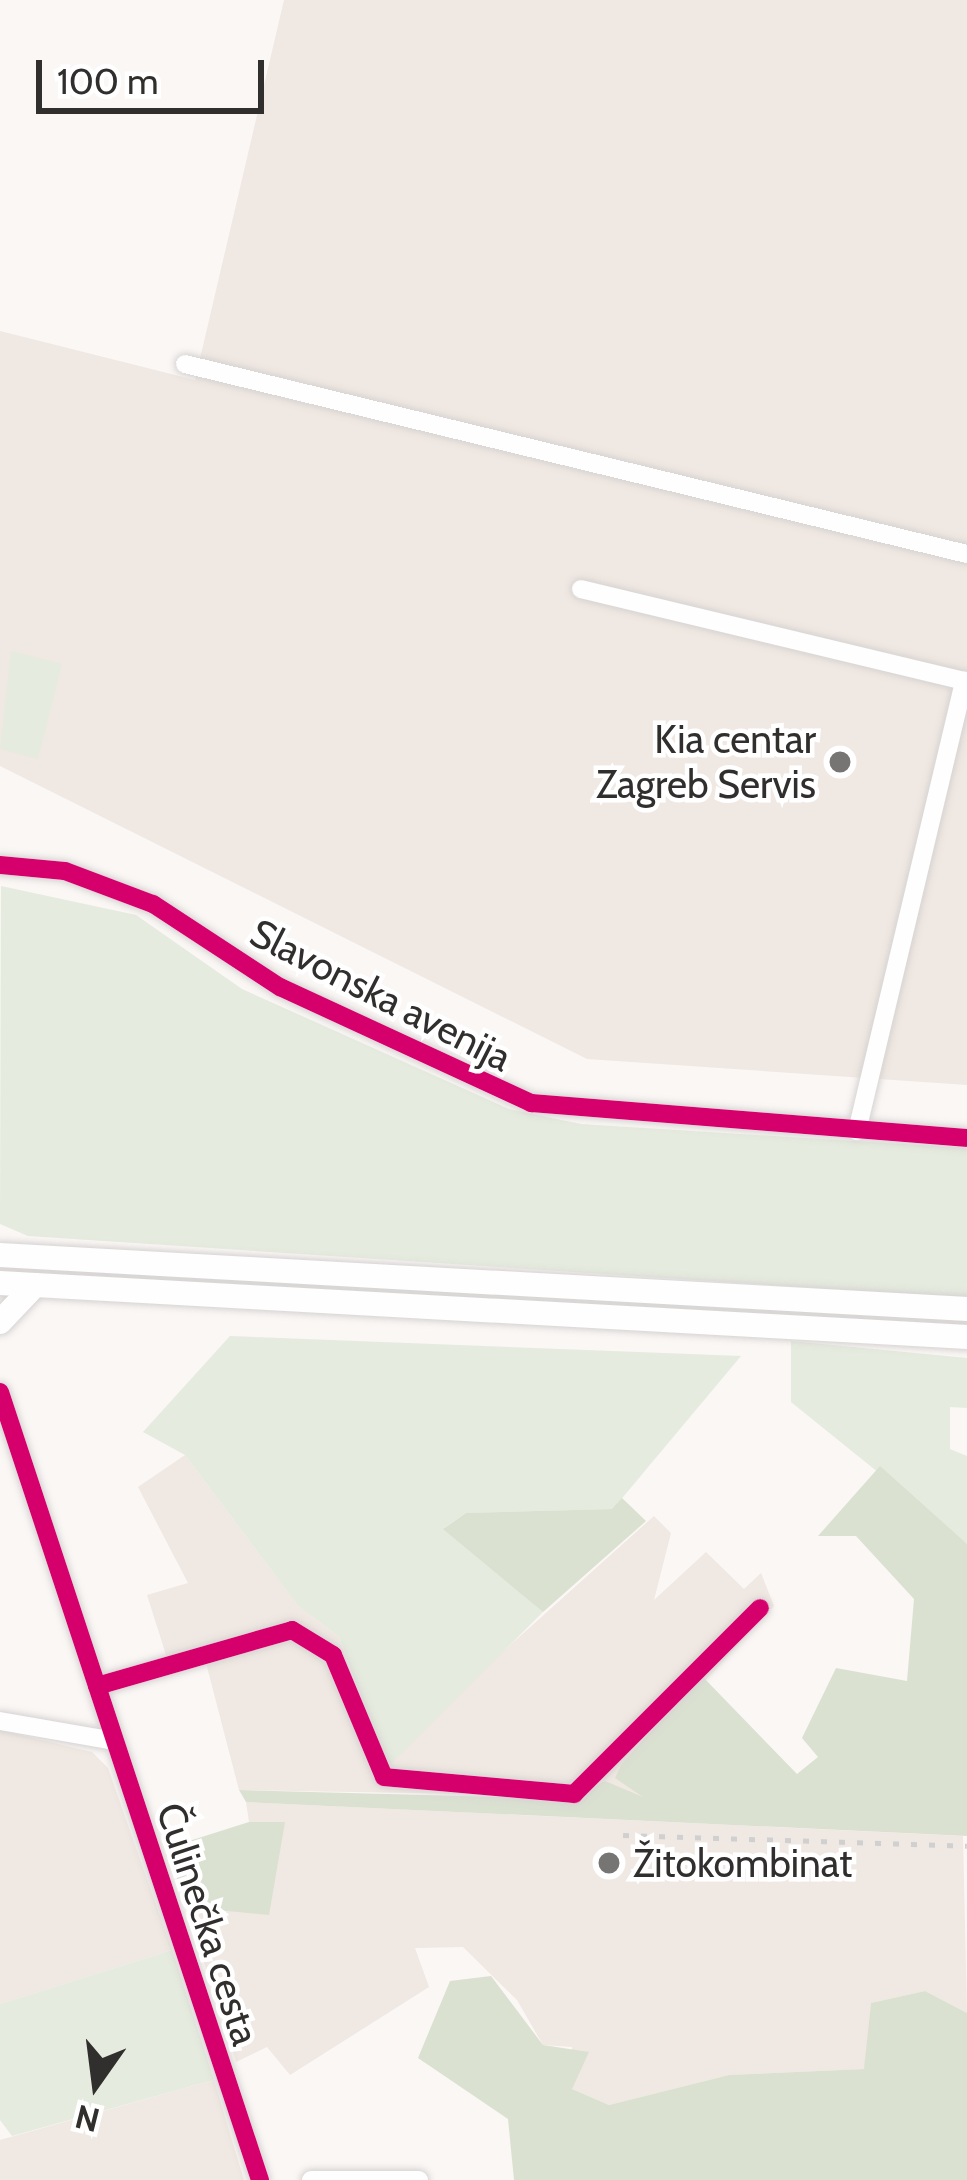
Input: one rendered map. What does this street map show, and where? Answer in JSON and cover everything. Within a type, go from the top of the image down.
[{"type":"main road","points":[[0,1238],[52,1257]]},
{"type":"main road","points":[[0,1255],[967,1309]]},
{"type":"main road","points":[[0,1282],[967,1336]]},
{"type":"main road","points":[[0,1322],[35,1285]]},
{"type":"street","points":[[184,364],[967,554]]},
{"type":"street","points":[[581,589],[965,681],[857,1131]]},
{"type":"street","name":"Slavonska avenija","points":[[0,865],[65,872],[153,904],[373,1034],[484,1089],[581,1113],[967,1138]]},
{"type":"street","name":"Čulinečka cesta","points":[[0,1392],[260,2180]]},
{"type":"street","points":[[97,1686],[292,1630],[333,1655],[384,1777],[574,1794],[760,1608]]},
{"type":"street","points":[[0,1721],[115,1741]]},
{"type":"street","points":[[311,2180],[418,2180]]},
{"type":"shaded area","points":[[284,0],[967,0],[967,1085],[587,1059],[0,766],[0,331],[195,380]]},
{"type":"shaded area","points":[[11,651],[62,664],[38,759],[0,749]]},
{"type":"shaded area","points":[[1,886],[136,915],[242,989],[509,1109],[581,1124],[967,1148],[967,1298],[28,1236],[0,1224]]},
{"type":"shaded area","points":[[230,1336],[741,1356],[613,1509],[466,1513],[444,1528],[543,1612],[387,1768],[339,1637],[298,1606],[185,1455],[143,1432]]},
{"type":"shaded area","points":[[791,1341],[967,1358],[967,1408],[950,1407],[950,1449],[967,1456],[967,1544],[791,1402]]},
{"type":"shaded area","points":[[185,1455],[298,1606],[339,1637],[381,1761],[654,1516],[671,1533],[654,1600],[706,1552],[744,1589],[761,1573],[774,1606],[617,1776],[645,1797],[239,1790],[206,1663],[167,1658],[147,1595],[188,1583],[138,1487]]},
{"type":"shaded area","points":[[0,1730],[92,1752],[108,1768],[172,1950],[0,2004]]},
{"type":"shaded area","points":[[246,1802],[963,1836],[967,2013],[925,1991],[871,2003],[865,2069],[729,2075],[609,2105],[572,2089],[572,2047],[543,2045],[517,2000],[463,1947],[415,1948],[429,1987],[290,2075],[267,2047],[236,2062],[186,1907],[218,1914],[284,1822],[249,1822]]},
{"type":"shaded area","points":[[172,1950],[214,2080],[12,2136],[0,2120],[0,2004]]},
{"type":"shaded area","points":[[214,2080],[244,2180],[0,2180],[0,2140]]},
{"type":"green space","points":[[880,1466],[967,1544],[967,1836],[246,1802],[239,1790],[571,1799],[605,1781],[643,1797],[615,1778],[621,1765],[701,1675],[797,1774],[818,1757],[802,1738],[836,1668],[907,1681],[914,1599],[856,1536],[818,1536]]},
{"type":"green space","points":[[622,1498],[646,1521],[543,1612],[443,1529],[466,1513],[612,1509]]},
{"type":"green space","points":[[249,1822],[285,1822],[269,1915],[186,1907],[167,1848]]},
{"type":"green space","points":[[491,1976],[543,2045],[589,2052],[572,2089],[609,2105],[729,2075],[864,2069],[871,2003],[925,1991],[967,2013],[967,2180],[514,2180],[508,2119],[418,2058],[450,1981]]},
{"type":"railway","points":[[623,1835],[967,1846]]},
{"type":"cycle path","points":[[0,865],[65,871],[153,904],[280,987],[531,1103],[967,1138]]},
{"type":"cycle path","points":[[0,1392],[260,2180]]},
{"type":"cycle path","points":[[97,1686],[292,1630],[333,1655],[384,1777],[574,1794],[760,1608]]},
{"type":"place","name":"Kia centar Zagreb Servis","points":[[840,762]]},
{"type":"place","name":"Žitokombinat","points":[[609,1863]]}]
